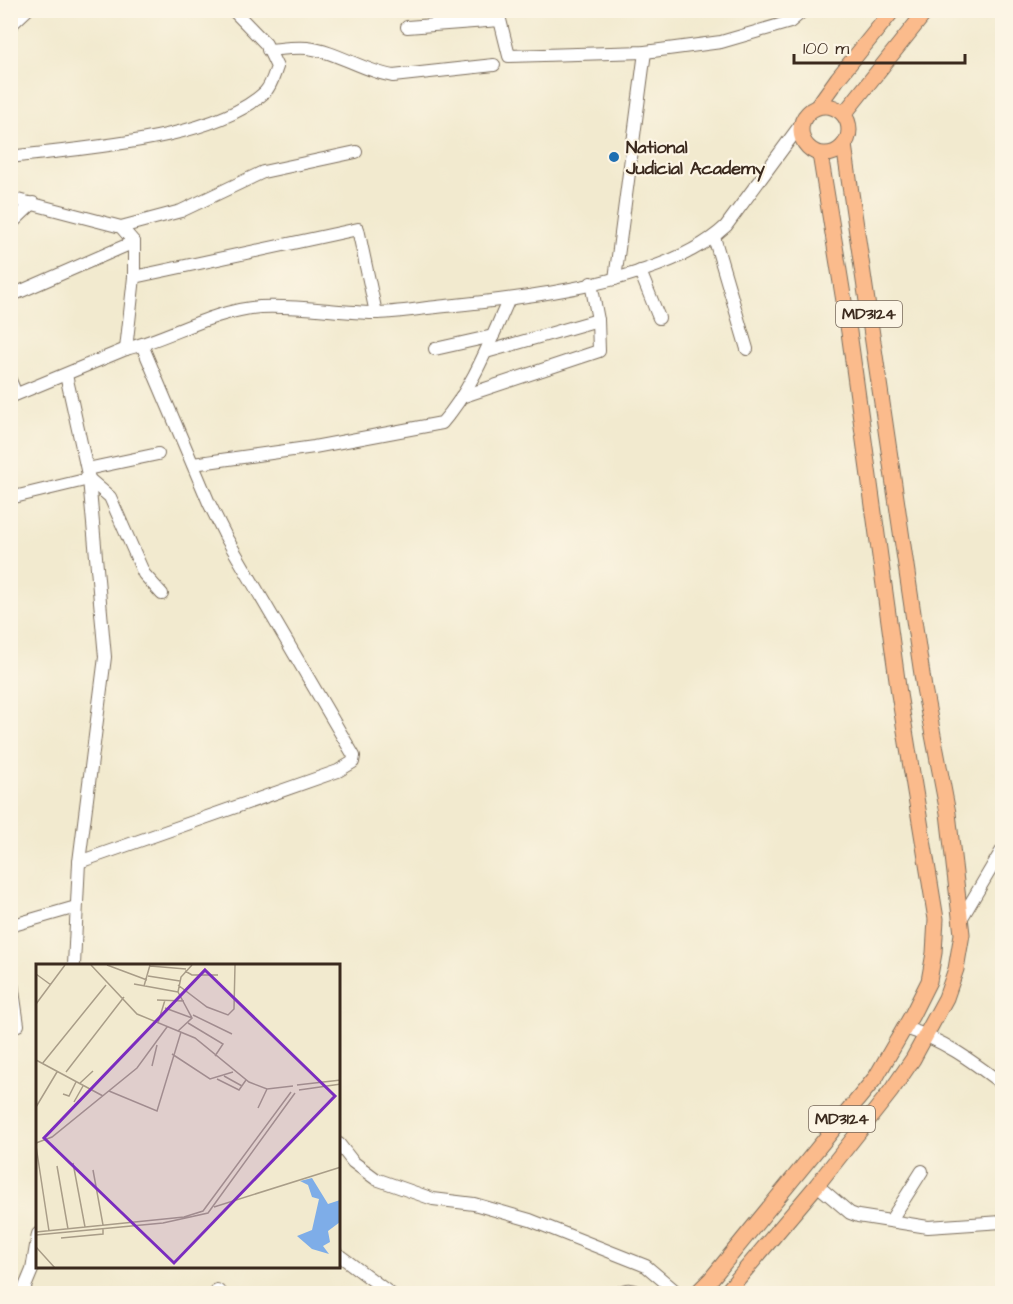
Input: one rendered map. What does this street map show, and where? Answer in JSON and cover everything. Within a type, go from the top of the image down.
[{"type":"main road","points":[[818,106],[834,107],[844,114],[850,126],[850,134],[844,145],[835,152],[820,154],[807,146],[801,132],[801,124],[810,110],[818,106],[893,10]]},
{"type":"main road","points":[[844,114],[927,10]]},
{"type":"main road","name":"MD3124","points":[[725,1293],[817,1185],[891,1091],[927,1035],[946,998],[956,969],[962,934],[948,813],[924,688],[844,145]]},
{"type":"main road","name":"MD3124","points":[[696,1293],[711,1279],[876,1077],[929,981],[934,953],[936,919],[899,694],[849,332],[820,154]]},
{"type":"street","points":[[10,26],[27,10]]},
{"type":"street","points":[[10,157],[148,140],[205,124],[247,106],[267,90],[277,68],[266,44],[233,10]]},
{"type":"street","points":[[407,27],[500,20],[509,56],[645,52],[721,42],[790,22],[804,10]]},
{"type":"street","points":[[268,50],[305,48],[380,74],[393,76],[494,65]]},
{"type":"street","points":[[615,279],[645,52]]},
{"type":"street","points":[[10,380],[13,395],[225,312],[261,307],[376,313],[508,299],[615,279],[640,271],[695,249],[714,237],[726,226],[801,124]]},
{"type":"street","points":[[10,198],[121,227],[181,211],[263,172],[356,152]]},
{"type":"street","points":[[10,225],[33,203]]},
{"type":"street","points":[[121,227],[134,242],[134,277],[126,349]]},
{"type":"street","points":[[134,277],[358,229],[376,313]]},
{"type":"street","points":[[714,237],[747,350]]},
{"type":"street","points":[[10,296],[134,242]]},
{"type":"street","points":[[640,271],[659,318]]},
{"type":"street","points":[[461,397],[599,351],[598,320],[591,284]]},
{"type":"street","points":[[193,464],[314,447],[442,423],[453,411],[486,352],[508,299]]},
{"type":"street","points":[[486,352],[598,320]]},
{"type":"street","points":[[435,349],[493,336]]},
{"type":"street","points":[[79,862],[338,771],[353,762],[354,756],[227,539],[142,345]]},
{"type":"street","points":[[66,375],[88,474],[105,657],[79,862],[74,964]]},
{"type":"street","points":[[10,498],[158,453]]},
{"type":"street","points":[[88,474],[110,497],[144,574],[162,594]]},
{"type":"street","points":[[960,921],[1002,850]]},
{"type":"street","points":[[10,926],[76,908]]},
{"type":"street","points":[[10,970],[18,1025]]},
{"type":"street","points":[[905,1028],[927,1035],[967,1058],[1002,1084]]},
{"type":"street","points":[[340,1145],[353,1162],[375,1179],[433,1199],[474,1204],[530,1220],[646,1266],[679,1293]]},
{"type":"street","points":[[891,1220],[922,1171]]},
{"type":"street","points":[[817,1185],[850,1213],[858,1216],[928,1227],[1002,1222]]},
{"type":"street","points":[[22,1293],[32,1270],[36,1246]]},
{"type":"street","points":[[340,1256],[391,1293]]},
{"type":"street","points":[[618,1293],[625,1289],[641,1293]]},
{"type":"place","name":"National Judicial Academy","points":[[614,157]]}]
